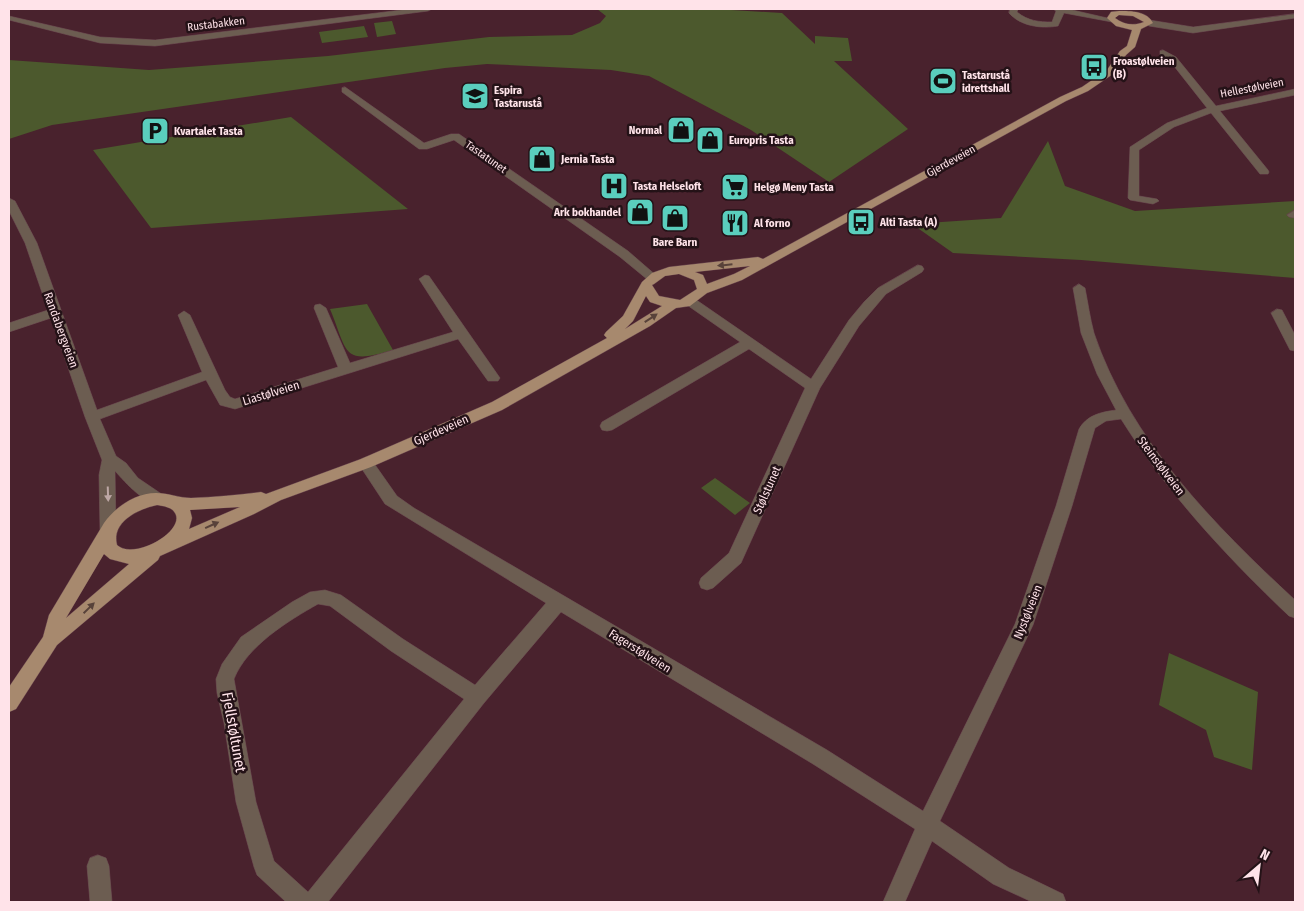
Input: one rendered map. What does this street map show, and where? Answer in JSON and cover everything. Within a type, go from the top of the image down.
[{"type":"main road","points":[[1129,13],[1144,16],[1137,27],[1122,25],[1117,14],[1129,13]]},
{"type":"main road","name":"Gjerdeveien","points":[[703,290],[738,277],[1063,99],[1085,89],[1110,72],[1121,45],[1122,25]]},
{"type":"main road","name":"Gjerdeveien","points":[[1121,45],[1131,47],[1137,27]]},
{"type":"main road","name":"Gjerdeveien","points":[[680,270],[770,259]]},
{"type":"main road","points":[[680,270],[699,278],[703,290],[691,302],[672,305],[654,300],[649,281],[664,271],[680,270]]},
{"type":"main road","name":"Gjerdeveien","points":[[599,347],[628,318],[649,281]]},
{"type":"main road","name":"Gjerdeveien","points":[[163,548],[275,496],[366,463],[497,406],[644,323],[672,305]]},
{"type":"main road","name":"Gjerdeveien","points":[[176,504],[219,503],[275,496]]},
{"type":"main road","points":[[9,703],[51,638],[55,620],[107,533],[123,512],[134,506],[157,499],[168,500],[176,504],[182,510],[184,518],[177,536],[110,588],[75,622],[51,638]]},
{"type":"main road","points":[[107,533],[108,546],[113,552],[122,557],[139,556],[163,548]]},
{"type":"street","name":"Rustabakken","points":[[9,18],[100,40],[155,43],[428,9]]},
{"type":"street","points":[[1014,9],[1013,13],[1022,20],[1047,25],[1055,24],[1060,9],[1117,14]]},
{"type":"street","points":[[1144,16],[1193,30],[1295,16]]},
{"type":"street","points":[[1280,18],[1295,25]]},
{"type":"street","name":"Hellestølveien","points":[[1163,53],[1173,59],[1264,172]]},
{"type":"street","name":"Tastatunet","points":[[345,90],[423,147],[455,136],[624,254]]},
{"type":"street","name":"Hellestølveien","points":[[1153,201],[1134,198],[1134,149],[1150,136],[1164,128],[1214,108],[1295,92]]},
{"type":"street","name":"Randabergveien","points":[[9,201],[31,243],[92,417],[110,460],[107,475],[107,533]]},
{"type":"street","points":[[624,254],[664,271]]},
{"type":"street","points":[[624,254],[649,281]]},
{"type":"street","name":"Stølstunet","points":[[706,583],[735,558],[813,387],[868,305],[882,291],[918,269]]},
{"type":"street","points":[[425,279],[493,378]]},
{"type":"street","name":"Steinstølveien","points":[[1079,288],[1088,331],[1106,376],[1137,434],[1194,509],[1249,568],[1295,611]]},
{"type":"street","points":[[691,302],[813,387]]},
{"type":"street","points":[[320,308],[346,370]]},
{"type":"street","points":[[9,328],[54,312]]},
{"type":"street","points":[[1277,313],[1295,347]]},
{"type":"street","name":"Liastølveien","points":[[184,315],[209,374],[225,401],[235,404],[461,334]]},
{"type":"street","points":[[607,426],[749,342]]},
{"type":"street","points":[[92,417],[209,374]]},
{"type":"street","name":"Nystølveien","points":[[927,825],[1024,625],[1064,506],[1086,429],[1090,422],[1099,418],[1125,414]]},
{"type":"street","name":"Randabergveien","points":[[110,460],[121,467],[133,482],[157,499]]},
{"type":"street","name":"Fagerstølveien","points":[[366,463],[392,500],[408,512],[559,600],[649,657],[820,758],[927,825],[1001,876],[1055,902]]},
{"type":"street","name":"Fjellstøltunet","points":[[304,902],[265,868],[246,802],[225,679],[230,664],[247,643],[298,607],[316,597],[325,597],[335,600],[404,649],[477,697]]},
{"type":"street","points":[[314,902],[477,697],[559,600]]},
{"type":"street","points":[[894,902],[911,867],[927,825]]},
{"type":"street","points":[[98,866],[101,902]]},
{"type":"green space","points":[[597,9],[715,9],[782,13],[815,44],[815,36],[848,38],[852,61],[834,61],[908,129],[829,182],[751,130],[649,76],[611,70],[487,64],[445,68],[52,125],[9,139],[9,60],[149,70],[328,56],[489,37],[572,35],[600,23],[606,16]]},
{"type":"green space","points":[[392,21],[396,34],[377,37],[374,23]]},
{"type":"green space","points":[[364,26],[368,37],[322,43],[319,32]]},
{"type":"green space","points":[[291,117],[408,209],[151,228],[93,150]]},
{"type":"green space","points":[[1048,141],[1065,186],[1135,211],[1295,201],[1295,278],[1081,260],[953,253],[912,224],[1001,218]]},
{"type":"green space","points":[[367,304],[393,350],[364,356],[349,352],[344,345],[330,309]]},
{"type":"green space","points":[[715,478],[750,503],[735,515],[701,488]]},
{"type":"green space","points":[[1169,653],[1258,692],[1252,770],[1214,757],[1206,730],[1159,705]]},
{"type":"place","name":"Froastølveien (B)","points":[[1094,67]]},
{"type":"place","name":"Tastarustå idrettshall","points":[[943,81]]},
{"type":"place","name":"Espira Tastarustå","points":[[475,96]]},
{"type":"place","name":"Normal","points":[[681,130]]},
{"type":"place","name":"Kvartalet Tasta","points":[[155,131]]},
{"type":"place","name":"Europris Tasta","points":[[710,140]]},
{"type":"place","name":"Jernia Tasta","points":[[542,159]]},
{"type":"place","name":"Tasta Helseloft","points":[[614,186]]},
{"type":"place","name":"Helgø Meny Tasta","points":[[735,187]]},
{"type":"place","name":"Ark bokhandel","points":[[640,212]]},
{"type":"place","name":"Bare Barn","points":[[675,218]]},
{"type":"place","name":"Alti Tasta (A)","points":[[861,222]]},
{"type":"place","name":"Al forno","points":[[735,223]]}]
